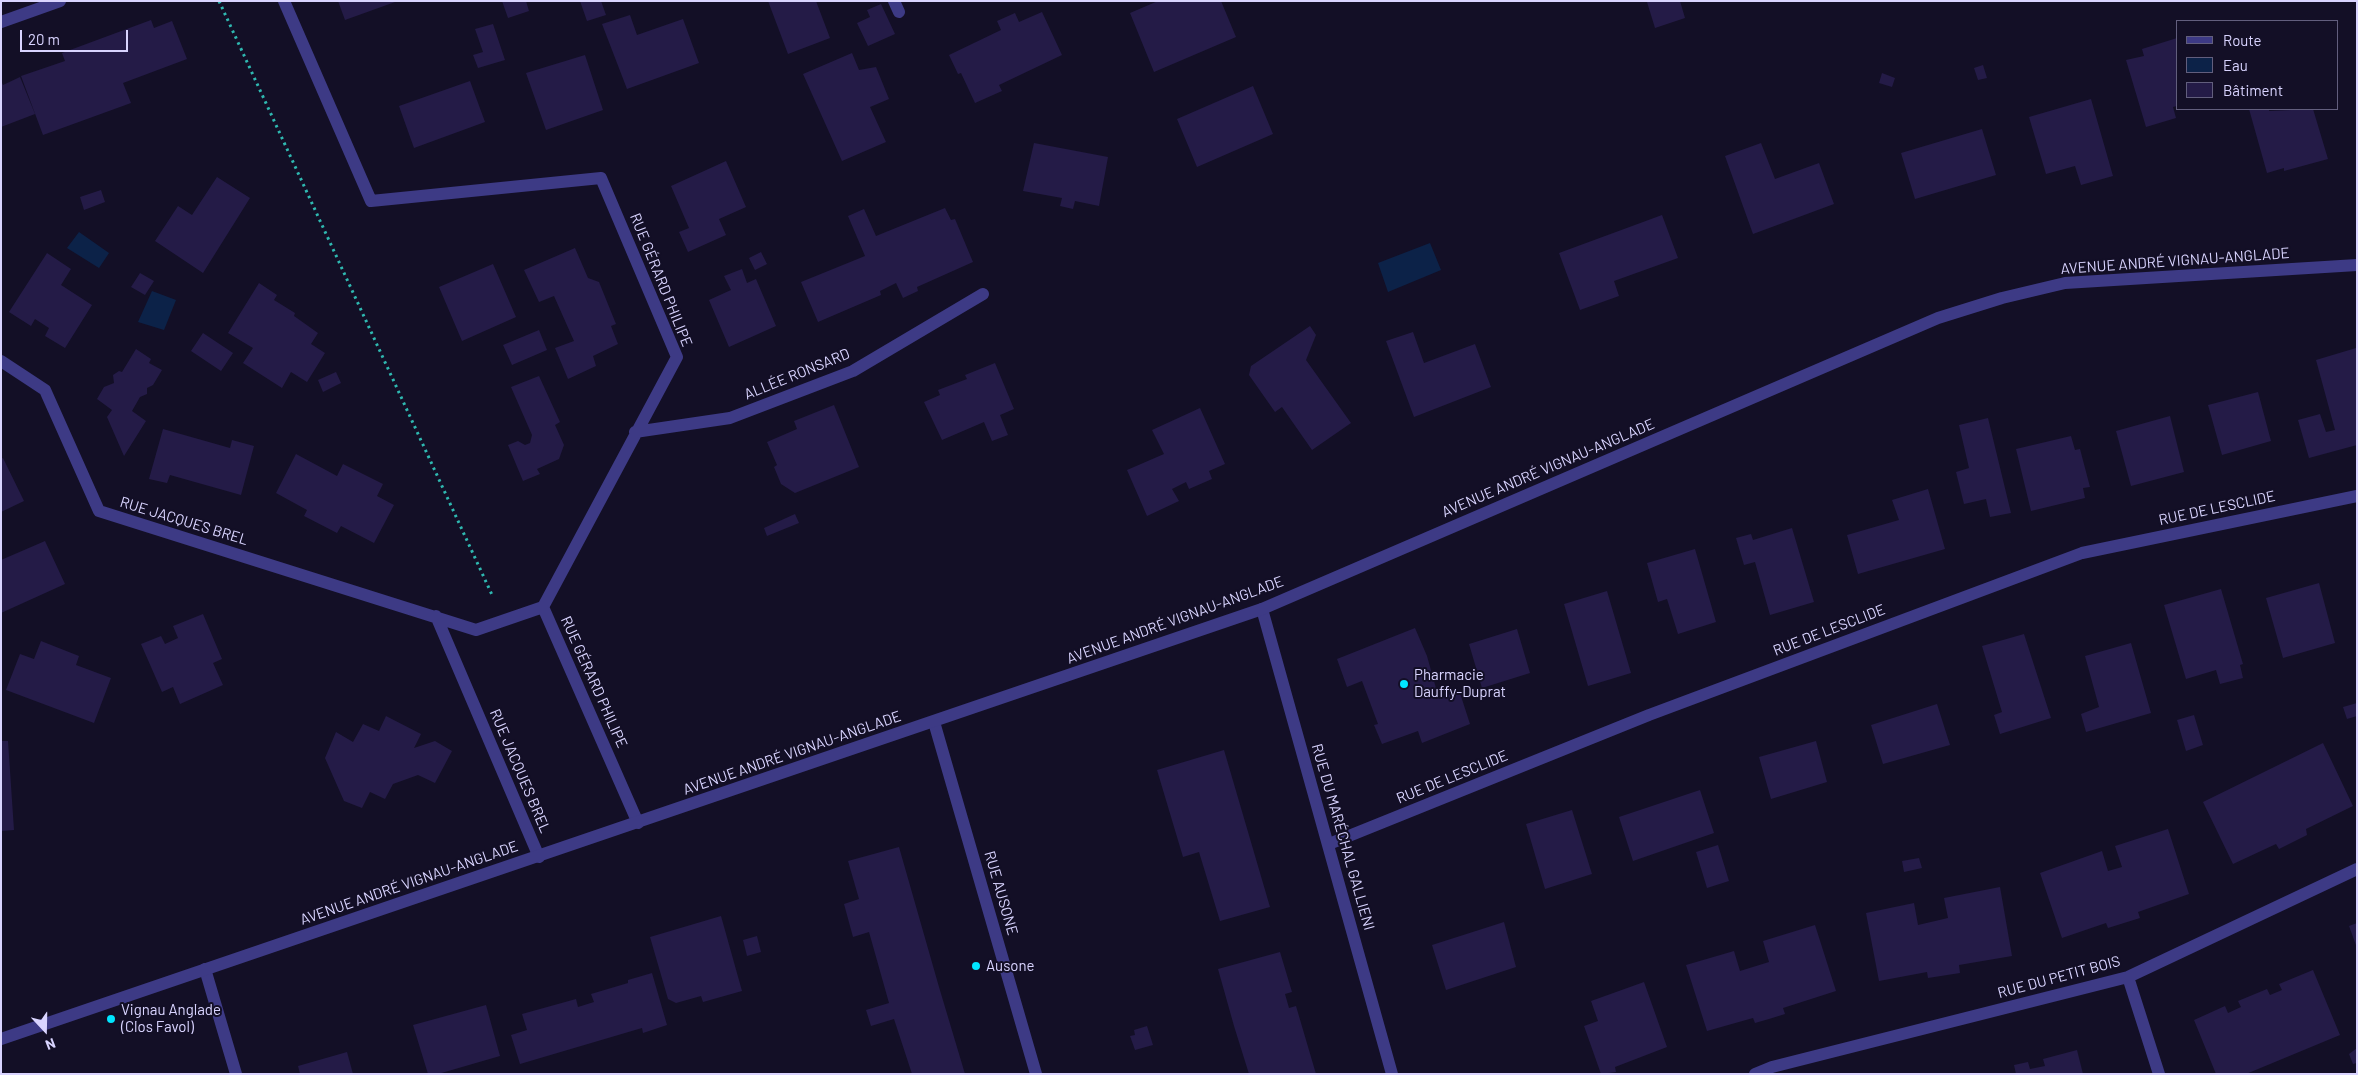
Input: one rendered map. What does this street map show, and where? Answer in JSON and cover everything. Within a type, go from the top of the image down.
[{"type":"street","points":[[1,22],[60,1]]},
{"type":"street","name":"RUE GÉRARD PHILIPE","points":[[284,1],[371,201],[602,178],[677,357],[543,607],[638,823]]},
{"type":"street","name":"AVENUE ANDRÉ VIGNAU-ANGLADE","points":[[1,1039],[1262,609],[1947,315],[2002,298],[2065,283],[2357,265]]},
{"type":"street","name":"ALLÉE RONSARD","points":[[636,432],[730,418],[853,371],[983,294]]},
{"type":"street","name":"RUE JACQUES BREL","points":[[1,361],[44,390],[99,512],[476,630],[543,607]]},
{"type":"street","name":"RUE DE LESCLIDE","points":[[1329,844],[1649,715],[2082,553],[2357,496]]},
{"type":"street","name":"RUE DU MARÉCHAL GALLIENI","points":[[1262,609],[1392,1074]]},
{"type":"street","name":"RUE JACQUES BREL","points":[[436,616],[539,857]]},
{"type":"street","name":"RUE AUSONE","points":[[934,722],[1036,1074]]},
{"type":"street","name":"RUE DU PETIT BOIS","points":[[1755,1074],[2128,977],[2357,869]]},
{"type":"street","points":[[205,969],[236,1074]]},
{"type":"street","points":[[2128,977],[2158,1074]]},
{"type":"path","points":[[219,1],[504,620]]},
{"type":"water","points":[[79,232],[109,253],[99,268],[67,248]]},
{"type":"water","points":[[1430,243],[1441,270],[1388,292],[1378,263]]},
{"type":"water","points":[[152,291],[176,300],[164,330],[138,322]]},
{"type":"building","points":[[338,1],[395,1],[395,2],[345,20]]},
{"type":"building","points":[[502,1],[526,1],[529,11],[508,18]]},
{"type":"building","points":[[580,1],[601,1],[606,15],[587,21]]},
{"type":"building","points":[[768,1],[816,1],[830,38],[788,54]]},
{"type":"building","points":[[1158,1],[1221,1],[1236,37],[1154,72],[1130,13]]},
{"type":"building","points":[[1680,1],[1685,18],[1655,28],[1647,2]]},
{"type":"building","points":[[881,4],[895,34],[868,46],[857,23],[870,17],[867,10]]},
{"type":"building","points":[[1042,12],[1062,55],[999,85],[1002,91],[975,103],[961,73],[958,74],[949,55],[1001,30],[997,21],[1015,13],[1019,22]]},
{"type":"building","points":[[630,15],[637,35],[683,19],[699,63],[627,89],[602,24]]},
{"type":"building","points":[[151,20],[154,28],[172,21],[187,59],[123,83],[131,103],[43,135],[21,76],[65,61],[62,53]]},
{"type":"building","points":[[493,24],[505,60],[478,68],[473,55],[483,52],[475,29]]},
{"type":"building","points":[[2176,38],[2176,106],[2173,107],[2176,118],[2146,127],[2126,60],[2144,56],[2142,49]]},
{"type":"building","points":[[852,53],[859,70],[876,67],[889,99],[870,107],[886,142],[842,161],[803,74]]},
{"type":"building","points":[[585,55],[603,110],[546,130],[526,73]]},
{"type":"building","points":[[1983,65],[1987,78],[1978,80],[1974,68]]},
{"type":"building","points":[[1882,73],[1895,78],[1892,87],[1879,83]]},
{"type":"building","points":[[20,77],[35,114],[1,127],[1,81],[3,85]]},
{"type":"building","points":[[470,81],[485,122],[414,148],[399,106]]},
{"type":"building","points":[[1253,86],[1273,134],[1197,167],[1177,119]]},
{"type":"building","points":[[2091,99],[2113,176],[2081,185],[2075,166],[2046,174],[2029,117]]},
{"type":"building","points":[[2249,110],[2313,110],[2328,159],[2284,171],[2284,168],[2267,173]]},
{"type":"building","points":[[1982,129],[1996,175],[1915,199],[1901,153]]},
{"type":"building","points":[[1034,143],[1108,157],[1099,206],[1075,201],[1073,209],[1060,206],[1062,198],[1023,191]]},
{"type":"building","points":[[1761,143],[1775,179],[1819,163],[1834,204],[1753,234],[1725,156]]},
{"type":"building","points":[[726,161],[746,207],[719,219],[726,235],[688,252],[679,232],[689,228],[671,186]]},
{"type":"building","points":[[217,177],[250,198],[203,273],[155,241],[178,206],[192,215]]},
{"type":"building","points":[[101,190],[105,202],[84,210],[80,197]]},
{"type":"building","points":[[945,208],[951,220],[955,219],[973,262],[917,287],[918,291],[903,298],[896,283],[880,291],[881,295],[818,322],[801,282],[865,256],[848,216],[864,209],[876,236]]},
{"type":"building","points":[[1662,215],[1678,258],[1614,281],[1619,296],[1580,310],[1559,253]]},
{"type":"building","points":[[575,248],[588,278],[599,282],[616,324],[611,326],[618,344],[593,356],[596,366],[568,379],[555,348],[574,341],[554,296],[539,302],[524,270]]},
{"type":"building","points":[[761,252],[767,264],[755,270],[749,258]]},
{"type":"building","points":[[47,253],[71,269],[61,285],[92,305],[65,348],[45,336],[49,328],[35,319],[31,326],[9,312]]},
{"type":"building","points":[[493,264],[516,317],[462,341],[439,287]]},
{"type":"building","points":[[742,269],[747,283],[756,279],[776,326],[729,347],[709,300],[731,290],[724,276]]},
{"type":"building","points":[[140,273],[154,281],[145,295],[131,287]]},
{"type":"building","points":[[259,283],[277,295],[274,300],[295,313],[294,316],[318,333],[311,344],[325,353],[307,382],[291,372],[282,388],[243,363],[253,348],[228,333]]},
{"type":"building","points":[[1310,326],[1316,335],[1306,360],[1351,423],[1312,450],[1282,407],[1275,412],[1249,375],[1251,366]]},
{"type":"building","points":[[539,330],[547,350],[512,365],[503,345]]},
{"type":"building","points":[[1413,332],[1424,363],[1475,344],[1491,387],[1414,417],[1386,341]]},
{"type":"building","points":[[203,333],[233,353],[221,371],[191,351]]},
{"type":"building","points":[[2356,348],[2357,445],[2309,458],[2298,420],[2320,414],[2326,432],[2335,430],[2316,360]]},
{"type":"building","points":[[136,349],[151,359],[149,363],[162,370],[153,385],[147,388],[147,394],[140,397],[132,411],[146,421],[124,456],[107,417],[112,410],[97,399],[104,387],[114,383],[113,375],[119,371],[122,372]]},
{"type":"building","points":[[995,363],[1014,409],[1000,415],[1008,435],[992,441],[984,422],[942,440],[924,402],[940,395],[938,390],[967,379],[965,375]]},
{"type":"building","points":[[336,372],[341,383],[323,392],[318,380]]},
{"type":"building","points":[[539,376],[560,422],[555,425],[564,445],[559,459],[537,469],[540,474],[523,481],[508,445],[518,441],[525,445],[530,443],[532,435],[511,387]]},
{"type":"building","points":[[2258,392],[2271,441],[2222,455],[2208,405]]},
{"type":"building","points":[[834,405],[859,467],[795,493],[781,484],[774,467],[777,465],[767,442],[797,429],[794,421]]},
{"type":"building","points":[[1200,408],[1225,464],[1209,471],[1212,479],[1189,489],[1186,482],[1172,489],[1179,501],[1147,516],[1127,470],[1164,454],[1152,430]]},
{"type":"building","points":[[2170,416],[2184,472],[2131,486],[2116,431]]},
{"type":"building","points":[[1988,418],[2011,513],[1990,517],[1986,499],[1964,504],[1956,472],[1969,468],[1959,425]]},
{"type":"building","points":[[163,429],[230,448],[232,440],[254,446],[241,495],[170,475],[167,483],[149,479]]},
{"type":"building","points":[[2071,436],[2075,450],[2080,449],[2090,487],[2083,488],[2085,498],[2031,511],[2016,449]]},
{"type":"building","points":[[296,454],[337,476],[343,464],[383,484],[377,496],[394,505],[374,543],[341,526],[337,533],[304,516],[307,510],[276,493]]},
{"type":"building","points":[[3,458],[24,501],[1,512],[1,459]]},
{"type":"building","points":[[1928,489],[1945,549],[1858,574],[1847,535],[1899,520],[1892,500]]},
{"type":"building","points":[[795,514],[799,523],[767,536],[764,528]]},
{"type":"building","points":[[1792,528],[1814,602],[1770,615],[1755,562],[1744,565],[1736,538],[1751,534],[1753,540]]},
{"type":"building","points":[[45,541],[65,584],[1,613],[1,560]]},
{"type":"building","points":[[1695,549],[1716,622],[1678,634],[1667,599],[1658,602],[1647,563]]},
{"type":"building","points":[[2319,583],[2335,643],[2283,658],[2266,598]]},
{"type":"building","points":[[2221,589],[2243,664],[2240,665],[2243,678],[2220,684],[2216,670],[2186,679],[2164,605]]},
{"type":"building","points":[[1607,591],[1631,673],[1588,686],[1564,604]]},
{"type":"building","points":[[203,614],[222,659],[213,663],[223,685],[180,704],[173,687],[162,692],[141,644],[161,636],[165,644],[178,638],[173,626]]},
{"type":"building","points":[[1415,628],[1427,656],[1439,699],[1459,690],[1470,724],[1422,743],[1418,731],[1382,744],[1374,725],[1378,724],[1362,681],[1347,687],[1337,659]]},
{"type":"building","points":[[1517,629],[1530,673],[1482,688],[1469,644]]},
{"type":"building","points":[[2024,634],[2051,718],[2000,734],[1994,715],[2002,712],[1982,646]]},
{"type":"building","points":[[41,641],[79,656],[76,665],[111,678],[94,723],[6,690],[20,654],[34,659]]},
{"type":"building","points":[[2131,643],[2151,713],[2086,732],[2081,714],[2099,707],[2085,656]]},
{"type":"building","points":[[2357,703],[2357,716],[2347,719],[2343,707]]},
{"type":"building","points":[[1937,704],[1950,745],[1883,764],[1871,725]]},
{"type":"building","points":[[2194,715],[2203,745],[2186,751],[2177,720]]},
{"type":"building","points":[[386,716],[421,734],[414,748],[435,741],[452,751],[435,783],[418,775],[393,784],[385,799],[370,792],[362,808],[344,801],[325,758],[336,732],[353,742],[363,724],[379,731]]},
{"type":"building","points":[[1,741],[8,741],[14,830],[1,831]]},
{"type":"building","points":[[1816,741],[1827,782],[1771,799],[1759,757]]},
{"type":"building","points":[[2323,743],[2353,806],[2306,829],[2307,835],[2279,849],[2276,844],[2233,864],[2203,802]]},
{"type":"building","points":[[1224,750],[1270,907],[1220,921],[1199,852],[1183,857],[1157,770]]},
{"type":"building","points":[[1700,790],[1714,833],[1633,861],[1619,817]]},
{"type":"building","points":[[1572,810],[1592,874],[1545,889],[1526,824]]},
{"type":"building","points":[[2168,829],[2189,894],[2138,912],[2140,918],[2108,928],[2106,923],[2062,938],[2040,873],[2102,851],[2108,871],[2122,867],[2115,846]]},
{"type":"building","points":[[1718,845],[1729,881],[1707,888],[1696,852]]},
{"type":"building","points":[[899,847],[965,1074],[912,1074],[894,1019],[871,1026],[866,1010],[889,1003],[869,932],[853,937],[844,904],[859,899],[848,861]]},
{"type":"building","points":[[1919,858],[1922,868],[1904,872],[1902,861]]},
{"type":"building","points":[[2000,887],[2012,956],[1959,965],[1960,973],[1928,978],[1927,972],[1879,981],[1866,913],[1914,903],[1918,925],[1948,918],[1944,898]]},
{"type":"building","points":[[721,916],[742,991],[703,1002],[701,996],[676,1003],[668,999],[650,937]]},
{"type":"building","points":[[1504,922],[1516,967],[1446,990],[1432,945]]},
{"type":"building","points":[[2357,923],[2357,948],[2349,926]]},
{"type":"building","points":[[1815,925],[1836,991],[1783,1008],[1785,1014],[1769,1019],[1755,1023],[1753,1018],[1707,1031],[1686,965],[1734,951],[1740,971],[1769,962],[1763,941]]},
{"type":"building","points":[[757,936],[761,952],[747,956],[743,940]]},
{"type":"building","points":[[1280,952],[1292,992],[1285,994],[1289,1008],[1296,1006],[1316,1074],[1249,1074],[1234,1026],[1218,969]]},
{"type":"building","points":[[2313,970],[2340,1035],[2246,1074],[2216,1074],[2194,1020],[2225,1006],[2228,1013],[2241,1007],[2238,1001],[2267,989],[2270,995],[2282,990],[2279,984]]},
{"type":"building","points":[[652,973],[667,1025],[643,1033],[642,1028],[520,1064],[511,1035],[527,1030],[522,1014],[576,999],[578,1007],[594,1002],[591,994],[628,983],[628,980]]},
{"type":"building","points":[[1644,982],[1667,1047],[1615,1067],[1616,1072],[1601,1074],[1584,1026],[1598,1021],[1591,1001]]},
{"type":"building","points":[[486,1005],[500,1056],[438,1074],[428,1074],[413,1025]]},
{"type":"building","points":[[1147,1026],[1153,1045],[1135,1050],[1130,1036],[1135,1035],[1134,1030]]},
{"type":"building","points":[[2357,1048],[2357,1063],[2353,1064],[2349,1054]]},
{"type":"building","points":[[2077,1050],[2083,1074],[2016,1074],[2014,1065],[2028,1062],[2030,1069],[2045,1066],[2043,1059]]},
{"type":"building","points":[[347,1052],[353,1074],[300,1074],[298,1066]]},
{"type":"place","name":"Pharmacie Dauffy-Duprat","points":[[1404,684]]},
{"type":"place","name":"Ausone","points":[[976,966]]},
{"type":"place","name":"Vignau Anglade (Clos Favol)","points":[[111,1019]]}]
